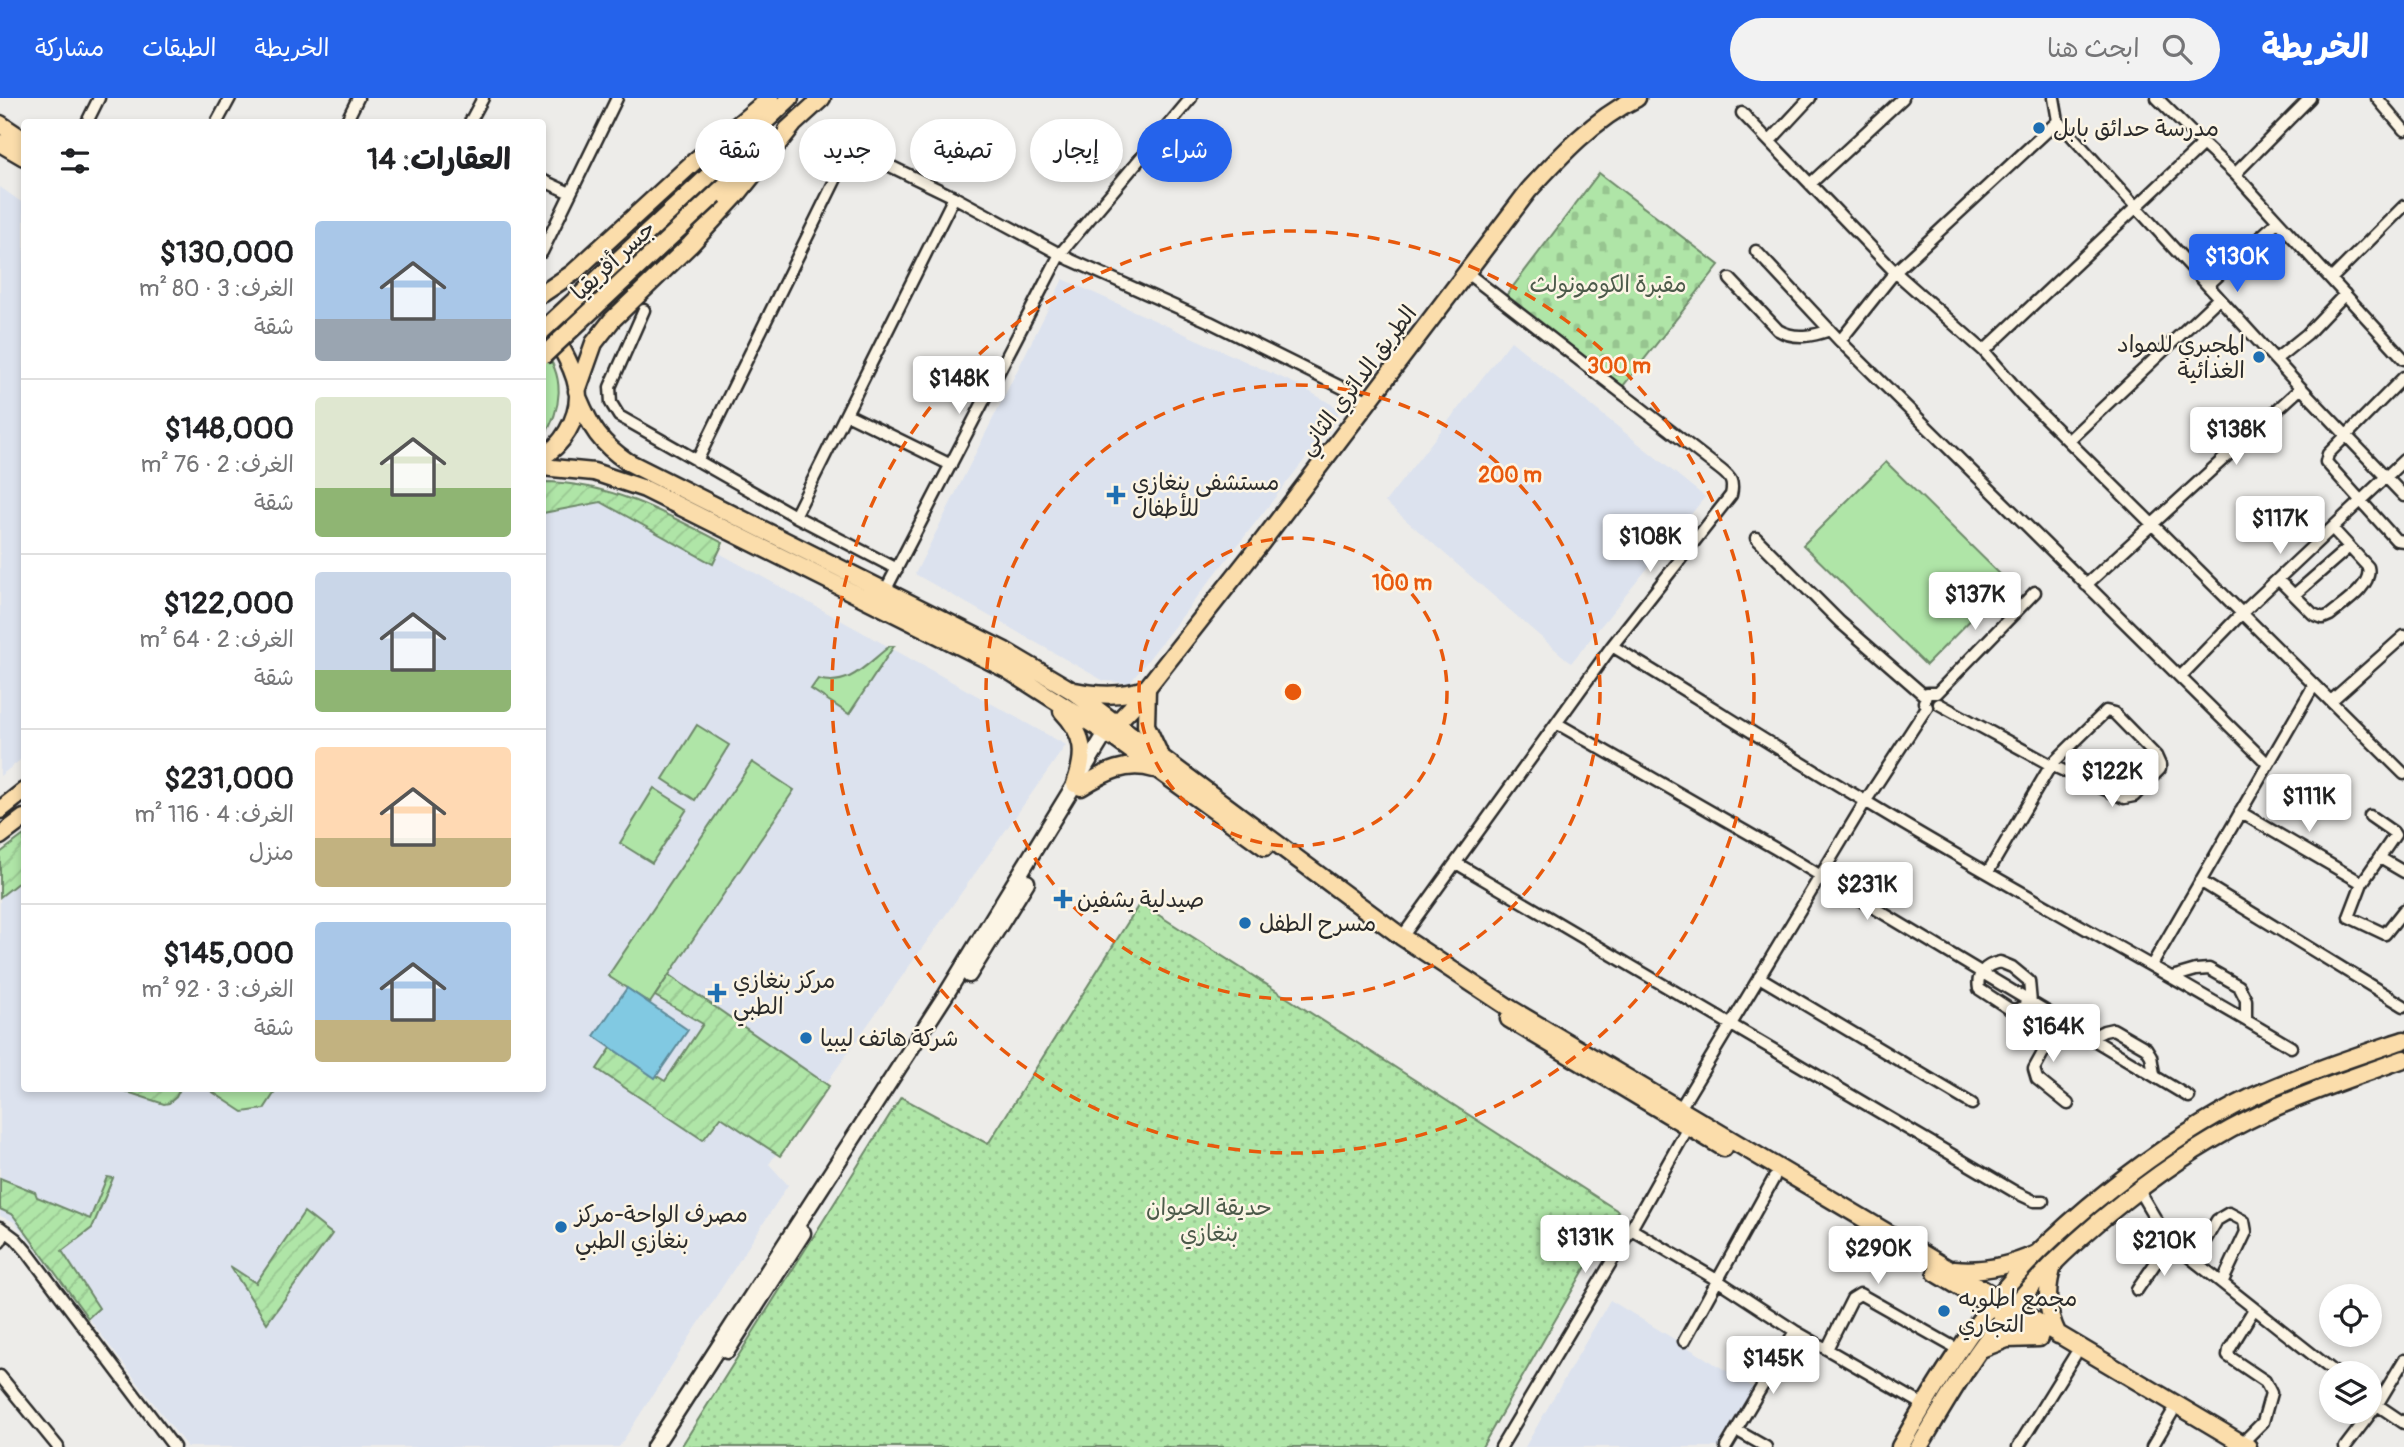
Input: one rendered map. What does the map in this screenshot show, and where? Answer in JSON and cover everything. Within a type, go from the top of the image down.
[{"type":"main road","points":[[546,290],[573,273],[696,160],[771,98]]},
{"type":"main road","name":"جسر أفريقيا","points":[[546,326],[790,98]]},
{"type":"main road","points":[[546,453],[561,440],[570,425],[594,343],[612,320],[690,245],[740,191],[793,125],[822,98]]},
{"type":"main road","name":"الطريق الدائري الثاني","points":[[1114,730],[1529,190],[1560,156],[1595,124],[1637,98]]},
{"type":"main road","points":[[0,124],[21,138]]},
{"type":"main road","name":"جسر أفريقيا","points":[[546,353],[793,125]]},
{"type":"main road","points":[[0,143],[21,155]]},
{"type":"main road","points":[[546,333],[557,340],[562,349],[596,435],[609,449],[628,462],[1005,651],[1071,690],[1114,730],[1436,971],[1525,1030],[1948,1268],[1994,1302]]},
{"type":"main road","points":[[546,467],[594,472],[645,489],[976,652],[1046,694],[1114,730]]},
{"type":"main road","points":[[1071,690],[1109,695],[1135,693],[1147,688],[1146,725],[1160,764],[1402,937],[1774,1178],[1994,1302],[2240,1446]]},
{"type":"main road","points":[[666,1447],[1000,928],[1078,785],[1082,764],[1081,741],[1071,720],[1046,694]]},
{"type":"main road","points":[[654,1447],[1114,730]]},
{"type":"main road","points":[[1078,785],[1113,769],[1160,764]]},
{"type":"main road","points":[[0,810],[21,793]]},
{"type":"main road","points":[[0,836],[21,820]]},
{"type":"main road","points":[[1900,1447],[1959,1350],[1994,1302],[2036,1254],[2109,1191],[2167,1147],[2253,1097],[2301,1076],[2404,1040]]},
{"type":"main road","points":[[1919,1447],[1981,1349],[2009,1311],[2054,1263],[2139,1191],[2202,1147],[2263,1113],[2309,1093],[2404,1059]]},
{"type":"main road","points":[[1948,1268],[1966,1270],[2002,1267],[2036,1254]]},
{"type":"main road","points":[[2054,1263],[2047,1292],[2054,1338]]},
{"type":"main road","points":[[1981,1349],[2007,1339],[2054,1338],[2075,1355],[2172,1413],[2240,1446]]},
{"type":"street","points":[[88,119],[99,98]]},
{"type":"street","points":[[214,98],[228,101],[219,119]]},
{"type":"street","points":[[348,119],[358,98]]},
{"type":"street","points":[[472,119],[483,98]]},
{"type":"street","points":[[546,244],[617,98]]},
{"type":"street","points":[[886,591],[1060,254],[1191,98]]},
{"type":"street","points":[[1770,141],[1810,98]]},
{"type":"street","points":[[1810,184],[1903,98]]},
{"type":"street","points":[[2054,98],[2058,121],[2301,388],[2404,496]]},
{"type":"street","points":[[2157,98],[2235,174],[2404,359]]},
{"type":"street","points":[[2235,174],[2310,98]]},
{"type":"street","points":[[2377,98],[2404,130]]},
{"type":"street","points":[[1742,113],[1895,272],[1984,351],[2022,395],[2404,774]]},
{"type":"street","points":[[1840,341],[1895,272],[2058,121]]},
{"type":"street","points":[[1984,351],[2203,144]]},
{"type":"street","points":[[697,461],[848,153],[852,150],[954,197],[1060,254],[1210,322],[1369,401]]},
{"type":"street","points":[[546,182],[570,193]]},
{"type":"street","points":[[794,516],[954,197]]},
{"type":"street","points":[[2331,279],[2404,206]]},
{"type":"street","points":[[2208,285],[2278,221]]},
{"type":"street","points":[[1756,251],[1840,341],[2268,764]]},
{"type":"street","points":[[1402,937],[1612,646],[1731,495],[1733,486],[1731,478],[1467,273]]},
{"type":"street","points":[[1730,279],[1784,334],[1811,336],[1830,330]]},
{"type":"street","points":[[2276,359],[2306,334],[2345,294]]},
{"type":"street","points":[[2069,440],[2219,298]]},
{"type":"street","points":[[644,310],[610,387],[611,403],[619,416],[794,516],[897,569]]},
{"type":"street","points":[[2404,377],[2328,454],[2326,462],[2396,540],[2404,541]]},
{"type":"street","points":[[2086,585],[2301,388]]},
{"type":"street","points":[[847,414],[951,465]]},
{"type":"street","points":[[2180,677],[2242,613],[2404,460]]},
{"type":"street","points":[[2278,579],[2318,617],[2323,618],[2366,583],[2370,576],[2368,567],[2332,528]]},
{"type":"street","points":[[1756,538],[1840,622],[1925,695]]},
{"type":"street","points":[[2294,595],[2349,547]]},
{"type":"street","points":[[1988,872],[2051,765],[2102,713],[2109,710],[2156,756],[2160,769],[2134,796],[2126,798],[2051,765],[1938,699],[1930,692],[1925,695],[1923,702],[1927,707],[1934,708],[1938,699],[2035,592]]},
{"type":"street","points":[[2331,701],[2404,636]]},
{"type":"street","points":[[1612,646],[1865,802],[2152,965],[2291,1048]]},
{"type":"street","points":[[2152,965],[2314,685]]},
{"type":"street","points":[[1501,1447],[1631,1228],[1731,1023],[1819,876],[1927,707]]},
{"type":"street","points":[[1558,724],[1776,849],[2189,1097]]},
{"type":"street","points":[[2241,812],[2362,883]]},
{"type":"street","points":[[2370,816],[2395,833],[2362,883],[2348,914],[2352,920],[2385,934],[2404,909]]},
{"type":"street","points":[[2380,858],[2404,872]]},
{"type":"street","points":[[1456,863],[2017,1193],[2034,1201],[2043,1201]]},
{"type":"street","points":[[2200,881],[2404,1006]]},
{"type":"street","points":[[1995,963],[2012,967],[2029,981],[2031,1003],[2015,1010],[1997,1003],[1979,989],[1981,972],[1995,963]]},
{"type":"street","points":[[2172,977],[2209,969],[2239,986],[2246,1000],[2246,1020]]},
{"type":"street","points":[[1759,976],[1972,1104]]},
{"type":"street","points":[[2061,1020],[2034,1069],[2037,1079],[2068,1104]]},
{"type":"street","points":[[2092,1037],[2113,1029],[2146,1048],[2151,1056],[2154,1074]]},
{"type":"street","points":[[1684,1341],[1774,1178]]},
{"type":"street","points":[[2139,1191],[2171,1245],[2176,1246],[2320,1361]]},
{"type":"street","points":[[2194,1260],[2221,1217],[2229,1213],[2244,1222],[2246,1232],[2222,1283]]},
{"type":"street","points":[[1631,1228],[1795,1331],[1924,1405]]},
{"type":"street","points":[[0,1242],[3,1229]]},
{"type":"street","points":[[3,1229],[28,1253],[174,1447]]},
{"type":"street","points":[[2137,1290],[2171,1245]]},
{"type":"street","points":[[1827,1349],[1852,1299],[1860,1294],[1959,1350]]},
{"type":"street","points":[[2240,1446],[2263,1422],[2270,1398],[2270,1390],[2265,1381],[2228,1356],[2254,1309]]},
{"type":"street","points":[[1726,1447],[1795,1331]]},
{"type":"street","points":[[2018,1447],[2075,1355]]},
{"type":"street","points":[[2382,1390],[2404,1360]]},
{"type":"street","points":[[0,1376],[58,1447]]},
{"type":"street","points":[[2382,1408],[2404,1423]]},
{"type":"street","points":[[2152,1447],[2172,1413]]},
{"type":"street","points":[[2345,1447],[2359,1424]]},
{"type":"street","points":[[1736,1430],[1766,1447]]},
{"type":"shaded area","points":[[0,187],[21,202],[21,759],[0,776]]},
{"type":"shaded area","name":"مستشفى بنغازي للأطفال","points":[[1063,279],[1298,385],[1338,408],[1338,417],[1130,683],[1104,681],[915,574]]},
{"type":"shaded area","points":[[1511,341],[1705,497],[1571,663],[1385,502]]},
{"type":"shaded area","name":"مركز بنغازي الطبي","points":[[609,492],[1066,745],[769,1164],[788,1185],[619,1447],[187,1447],[15,1222],[0,1216],[0,897],[21,880],[21,1092],[546,1092],[546,500]]},
{"type":"shaded area","points":[[1610,1300],[1756,1389],[1722,1447],[1525,1447]]},
{"type":"green space","name":"مقبرة الكومونولث","points":[[1599,173],[1719,265],[1619,391],[1502,301]]},
{"type":"green space","points":[[546,354],[555,370],[559,393],[546,432]]},
{"type":"green space","points":[[1886,462],[2008,582],[1926,665],[1803,545]]},
{"type":"green space","points":[[546,482],[567,483],[613,493],[680,521],[723,543],[713,564],[601,502],[546,512]]},
{"type":"green space","points":[[890,646],[894,646],[849,714],[811,689],[818,679],[839,680],[857,673]]},
{"type":"green space","points":[[697,725],[729,745],[695,800],[663,779]]},
{"type":"green space","points":[[752,762],[794,790],[650,1003],[608,976]]},
{"type":"green space","points":[[654,788],[687,809],[652,863],[620,843]]},
{"type":"green space","points":[[21,837],[21,880],[0,897],[0,853]]},
{"type":"green space","name":"حديقة الحيوان بنغازي","points":[[1140,903],[1618,1211],[1482,1447],[681,1447],[901,1097],[988,1144]]},
{"type":"green space","points":[[669,975],[829,1086],[780,1156],[721,1117],[703,1140],[597,1069],[611,1048],[665,1081],[703,1024],[655,996]]},
{"type":"green space","points":[[127,1092],[178,1092],[169,1103],[164,1104]]},
{"type":"green space","points":[[213,1092],[275,1092],[264,1109],[243,1112]]},
{"type":"green space","points":[[107,1177],[113,1178],[92,1228],[62,1251],[99,1308],[88,1318],[13,1215],[0,1209],[0,1178],[90,1219]]},
{"type":"green space","points":[[304,1212],[332,1234],[267,1323],[230,1266],[256,1283]]},
{"type":"water","points":[[627,988],[688,1030],[655,1078],[594,1036]]},
{"type":"place","name":"مدرسة حدائق بابل","points":[[2039,128]]},
{"type":"place","name":"المجبري للمواد الغذائية","points":[[2259,357]]},
{"type":"place","name":"مستشفى بنغازي للأطفال","points":[[1116,495]]},
{"type":"place","name":"صيدلية يشفين","points":[[1063,899]]},
{"type":"place","name":"مسرح الطفل","points":[[1245,923]]},
{"type":"place","name":"مركز بنغازي الطبي","points":[[717,993]]},
{"type":"place","name":"شركة هاتف ليبيا","points":[[806,1038]]},
{"type":"place","name":"مصرف الواحة-مركز بنغازي الطبي","points":[[561,1227]]},
{"type":"place","name":"مجمع اطلوبه التجاري","points":[[1944,1311]]}]
